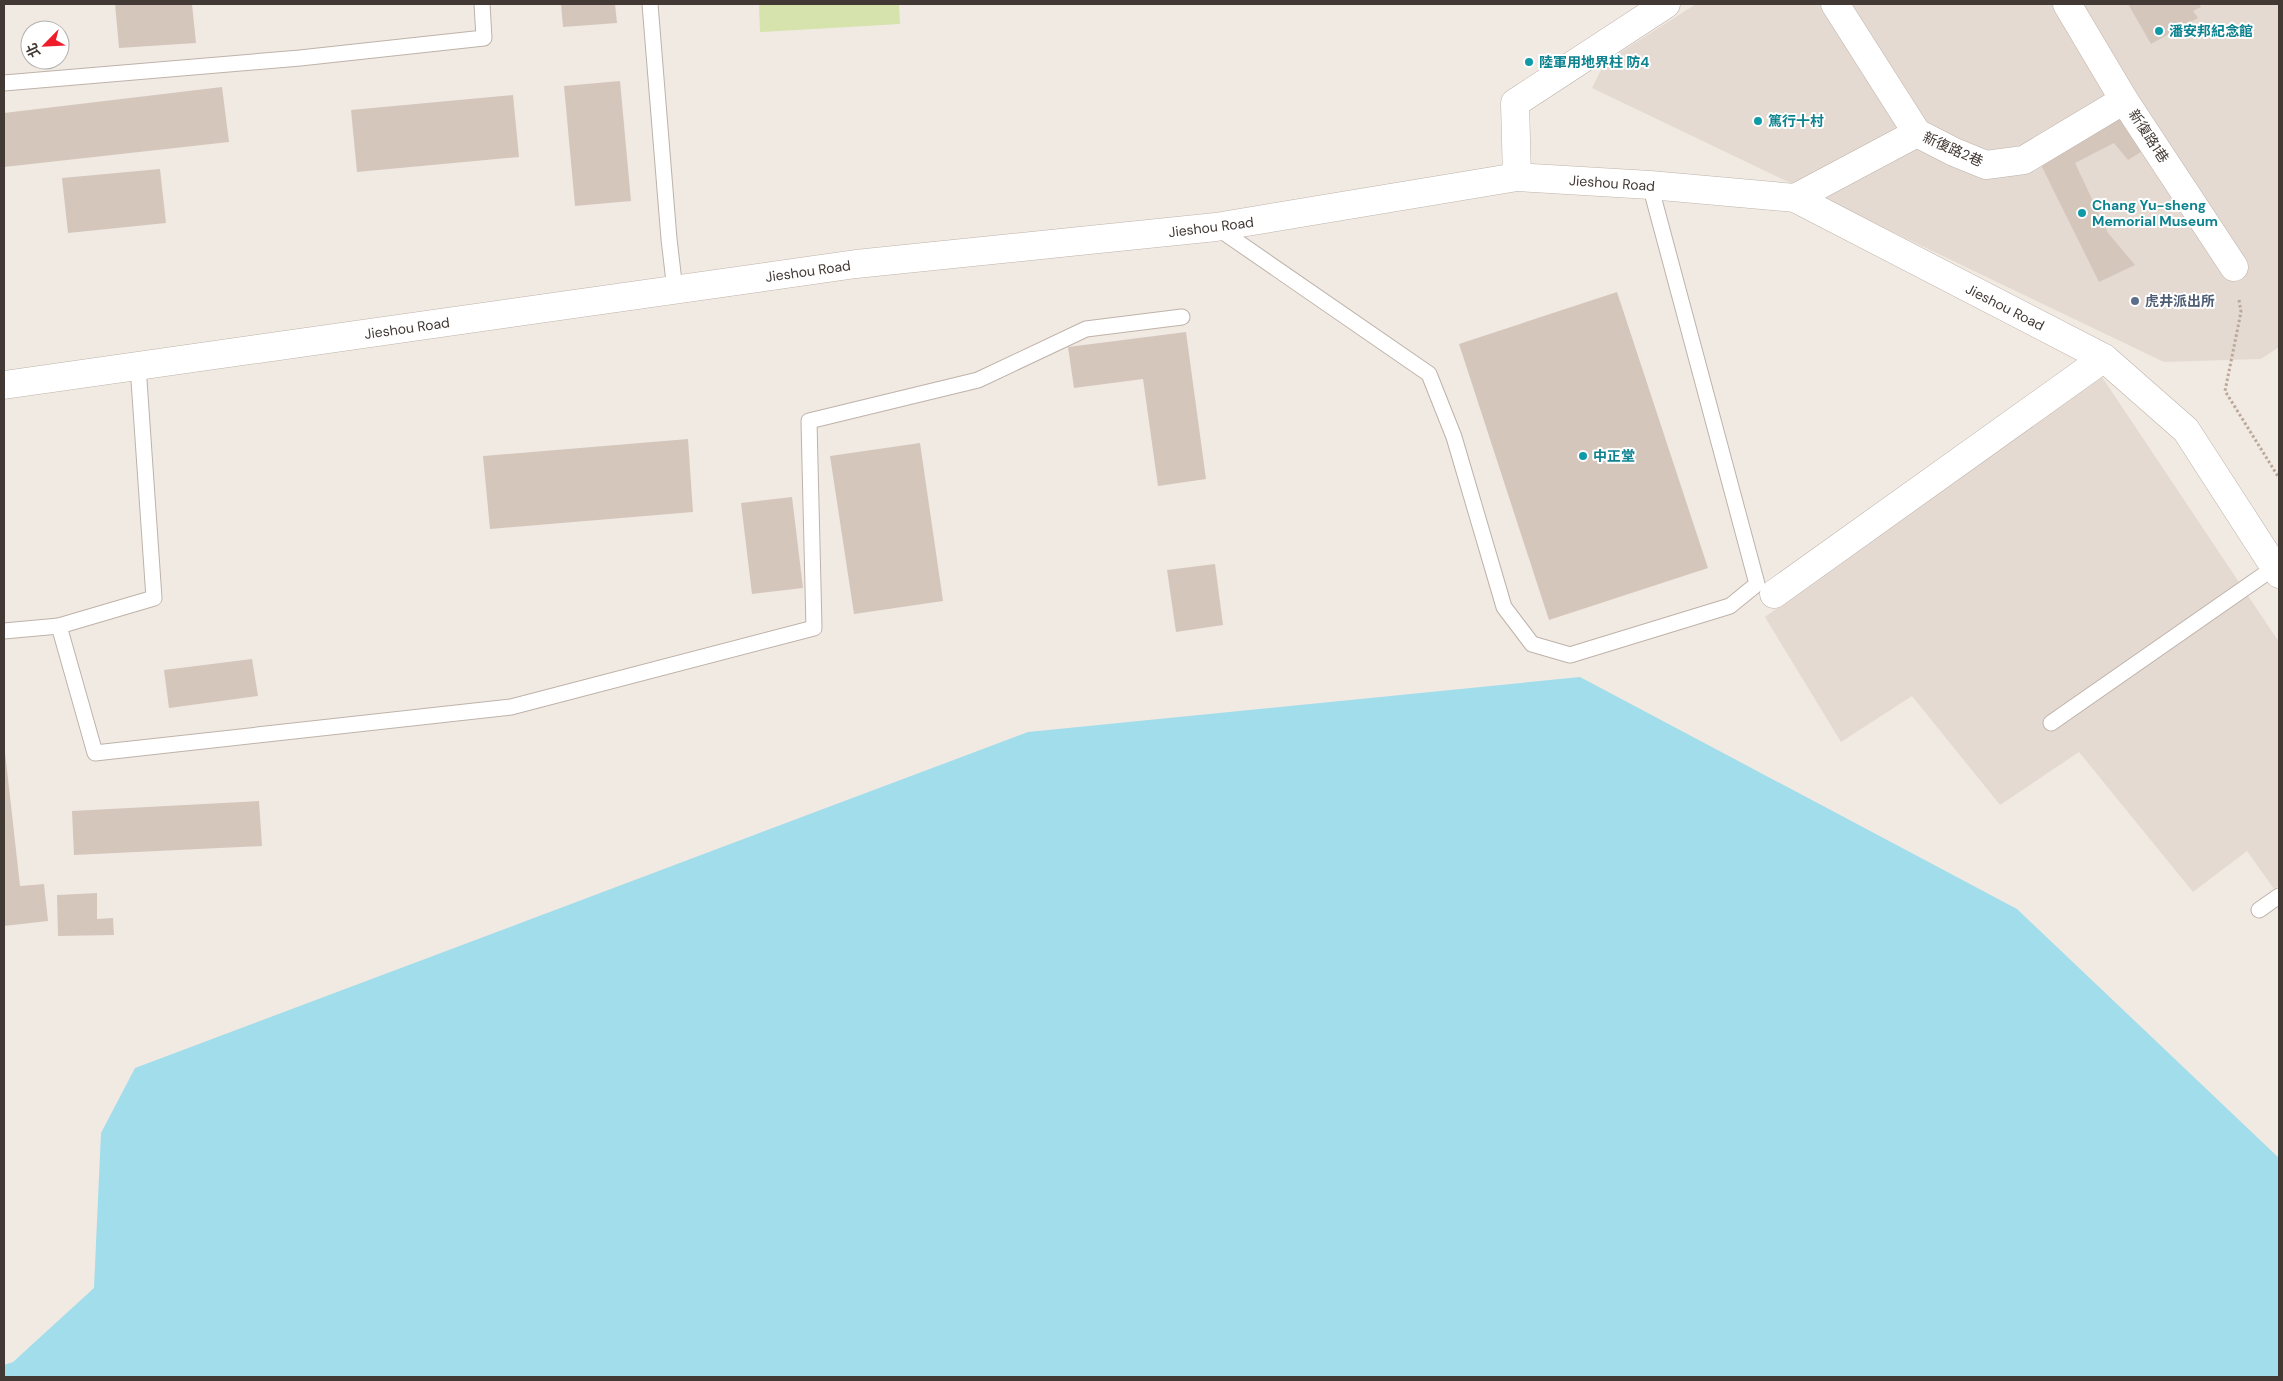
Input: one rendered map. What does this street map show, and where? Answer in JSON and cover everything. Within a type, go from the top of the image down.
[{"type":"street","points":[[1517,177],[1516,103],[1666,4]]},
{"type":"street","name":"新復路2巷","points":[[1836,4],[1917,133],[1954,152],[1986,165],[2024,160],[2124,100]]},
{"type":"street","name":"新復路1巷","points":[[2067,4],[2124,100],[2234,267]]},
{"type":"street","points":[[1795,198],[1917,133]]},
{"type":"street","name":"Jieshou Road","points":[[4,385],[856,264],[1216,228],[1517,177],[1650,185],[1795,198],[2104,358],[2186,430],[2277,571]]},
{"type":"street","points":[[1774,594],[2104,358]]},
{"type":"lane","points":[[4,83],[300,58],[484,38],[482,4]]},
{"type":"lane","points":[[650,4],[669,240],[675,290]]},
{"type":"lane","points":[[1216,228],[1429,374],[1454,437],[1504,607],[1532,644],[1570,655],[1730,606],[1757,584],[1650,185]]},
{"type":"lane","points":[[59,626],[95,753],[511,707],[814,628],[809,421],[978,380],[1086,329],[1182,318]]},
{"type":"lane","points":[[4,631],[59,626],[154,598],[138,366]]},
{"type":"lane","points":[[2051,723],[2277,571]]},
{"type":"lane","points":[[2259,910],[2279,896]]},
{"type":"path","points":[[2234,267],[2241,312],[2225,391],[2279,478]]},
{"type":"shaded area","points":[[1696,4],[2279,4],[2279,347],[2261,359],[2164,362],[1592,88],[1605,62]]},
{"type":"shaded area","points":[[2102,377],[2279,642],[2279,886],[2274,889],[2247,851],[2193,892],[2079,752],[2000,805],[1912,696],[1841,742],[1765,617]]},
{"type":"green space","points":[[759,4],[899,4],[900,24],[760,32]]},
{"type":"water","points":[[1580,677],[2017,909],[2279,1158],[2279,1377],[4,1377],[4,1365],[13,1362],[94,1288],[101,1133],[135,1068],[1028,732]]},
{"type":"building","points":[[115,4],[192,4],[196,43],[119,48]]},
{"type":"building","points":[[561,4],[615,4],[617,23],[563,27]]},
{"type":"building","name":"潘安邦紀念館","points":[[2128,4],[2199,4],[2201,7],[2193,11],[2198,18],[2151,44]]},
{"type":"building","points":[[620,81],[631,201],[575,206],[564,86]]},
{"type":"building","points":[[222,87],[229,142],[4,167],[4,113]]},
{"type":"building","points":[[513,95],[519,157],[357,172],[351,110]]},
{"type":"building","name":"Chang Yu-sheng Memorial Museum","points":[[2120,111],[2144,150],[2128,160],[2114,143],[2075,163],[2108,233],[2135,265],[2099,282],[2041,165]]},
{"type":"building","points":[[160,169],[166,223],[68,233],[62,178]]},
{"type":"building","name":"中正堂","points":[[1617,292],[1708,568],[1549,620],[1459,344]]},
{"type":"building","points":[[1186,332],[1206,479],[1158,486],[1143,379],[1074,388],[1068,347]]},
{"type":"building","points":[[688,439],[693,512],[490,529],[483,456]]},
{"type":"building","points":[[920,443],[943,601],[854,614],[830,456]]},
{"type":"building","points":[[792,497],[803,588],[752,594],[741,503]]},
{"type":"building","points":[[1215,564],[1223,625],[1176,632],[1167,570]]},
{"type":"building","points":[[252,659],[258,696],[169,708],[164,670]]},
{"type":"building","points":[[4,743],[20,886],[44,884],[48,921],[4,926]]},
{"type":"building","points":[[259,801],[262,846],[74,855],[72,811]]},
{"type":"building","points":[[97,893],[97,919],[113,918],[114,935],[58,936],[57,895]]},
{"type":"place","name":"潘安邦紀念館","points":[[2159,31]]},
{"type":"place","name":"陸軍用地界柱 防4","points":[[1529,62]]},
{"type":"place","name":"篤行十村","points":[[1758,121]]},
{"type":"place","name":"Chang Yu-sheng Memorial Museum","points":[[2082,213]]},
{"type":"place","name":"虎井派出所","points":[[2135,301]]},
{"type":"place","name":"中正堂","points":[[1583,456]]}]
